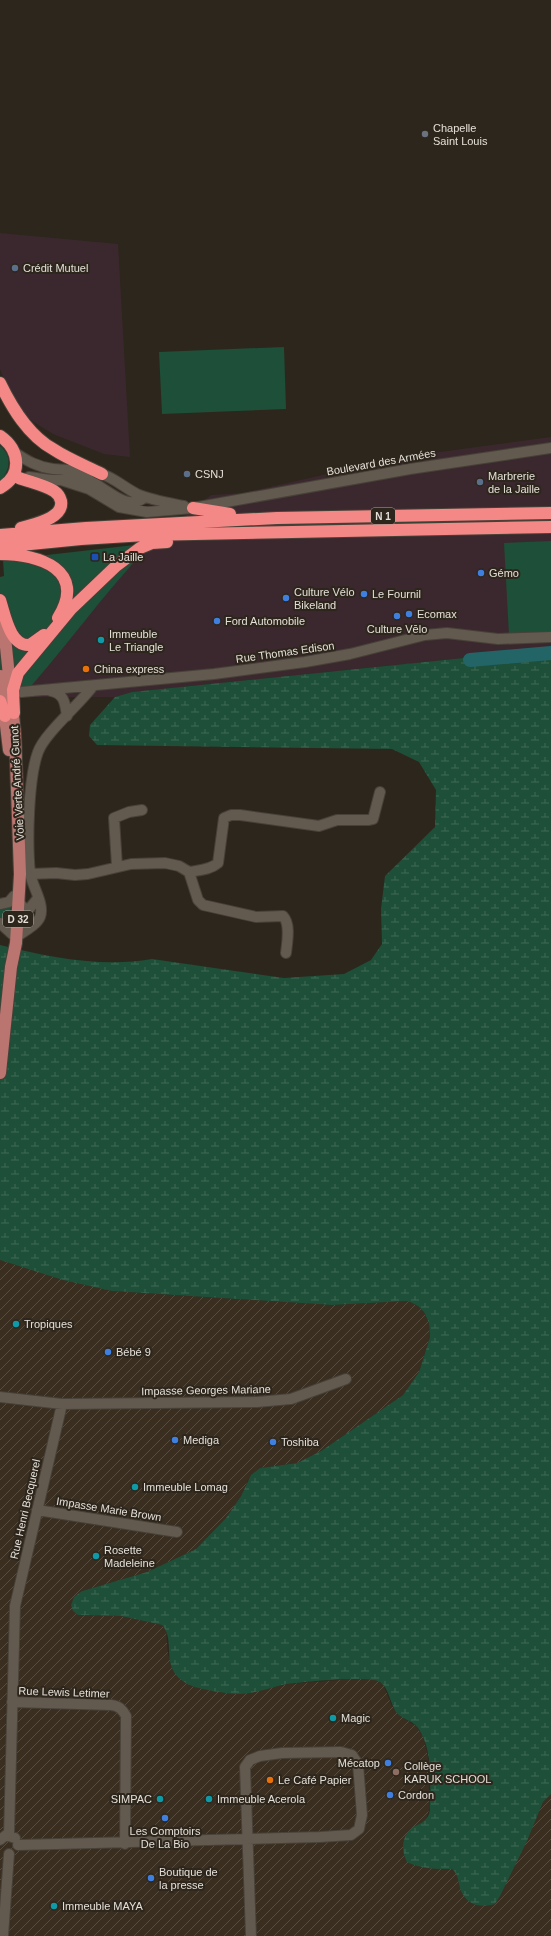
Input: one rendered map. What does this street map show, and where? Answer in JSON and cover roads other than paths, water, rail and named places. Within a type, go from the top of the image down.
[{"type":"highway","points":[[0,383],[18,416],[41,441],[52,449],[102,474]]},
{"type":"highway","points":[[0,436],[11,445],[14,452],[15,478]]},
{"type":"highway","points":[[0,488],[15,478]]},
{"type":"highway","points":[[1,539],[44,521],[53,516],[60,509],[61,501],[59,496],[54,491],[15,478]]},
{"type":"highway","points":[[193,508],[216,513],[277,518]]},
{"type":"highway","name":"N 1","points":[[1,539],[86,528],[277,518],[551,513]]},
{"type":"highway","name":"N 1","points":[[1,539],[551,527]]},
{"type":"highway","points":[[9,715],[14,684],[21,668],[72,609],[116,566],[140,548],[152,543],[223,539],[276,533]]},
{"type":"highway","points":[[0,554],[15,554],[35,557],[48,562],[64,577],[67,588],[65,607],[58,618],[43,636],[30,645],[24,644],[15,638],[8,624],[0,600]]},
{"type":"highway","points":[[0,701],[9,715]]},
{"type":"main road","name":"Voie Verte André Gunot","points":[[0,600],[6,638],[9,715],[19,804],[22,874],[16,899],[14,956],[11,966],[0,1073]]},
{"type":"main road","name":"Voie Verte André Gunot","points":[[0,676],[9,715]]},
{"type":"street","name":"Boulevard des Armées","points":[[61,480],[79,485],[111,503],[130,510],[147,512],[193,508],[410,469],[551,448]]},
{"type":"street","points":[[14,452],[29,462],[41,466],[54,469],[89,471],[102,474],[122,486],[150,498],[193,508]]},
{"type":"street","points":[[15,478],[61,480],[81,478],[88,480],[106,491],[130,502],[140,502],[150,498]]},
{"type":"street","points":[[106,491],[122,486]]},
{"type":"street","name":"Boulevard des Armées","points":[[150,498],[216,503]]},
{"type":"street","name":"Rue Thomas Edison","points":[[21,692],[214,674],[316,660],[356,653],[425,635],[446,634],[498,639],[551,637]]},
{"type":"street","points":[[0,923],[14,936],[40,917],[41,910],[38,898],[22,874],[29,841],[30,812],[38,751],[46,738],[92,686]]},
{"type":"street","points":[[47,690],[61,695],[65,701],[67,716]]},
{"type":"street","points":[[189,872],[213,867],[218,863],[224,818],[231,815],[319,826],[337,820],[368,820],[373,819],[376,814],[380,792]]},
{"type":"street","points":[[117,866],[114,818],[129,812],[142,810]]},
{"type":"street","points":[[22,874],[88,874],[117,866],[132,864],[166,863],[180,866],[189,872],[198,900],[203,905],[256,917],[283,916],[286,919],[287,924],[286,953]]},
{"type":"street","points":[[0,904],[16,899],[25,909],[30,908],[38,898]]},
{"type":"street","name":"Impasse Georges Mariane","points":[[0,1397],[62,1404],[280,1401],[304,1395],[346,1379]]},
{"type":"street","name":"Rue Henri Becquerel","points":[[9,1835],[15,1606],[62,1404]]},
{"type":"street","name":"Impasse Marie Brown","points":[[37,1510],[177,1532]]},
{"type":"street","name":"Rue Lewis Letimer","points":[[12,1702],[111,1705],[120,1707],[123,1710],[126,1716],[125,1844]]},
{"type":"street","points":[[18,1845],[125,1844],[248,1839],[320,1837],[351,1835],[360,1826],[362,1815],[358,1764],[352,1756],[341,1752],[282,1753],[260,1756],[250,1760],[245,1767],[248,1839],[251,1936]]},
{"type":"street","points":[[0,1840],[4,1836],[9,1835],[16,1840],[18,1845]]},
{"type":"street","points":[[3,1936],[5,1852],[15,1851],[18,1845]]},
{"type":"waterway","points":[[470,660],[551,653]]},
{"type":"place","name":"Chapelle Saint Louis","points":[[425,134]]},
{"type":"place","name":"Crédit Mutuel","points":[[15,268]]},
{"type":"place","name":"CSNJ","points":[[187,474]]},
{"type":"place","name":"Marbrerie de la Jaille","points":[[480,482]]},
{"type":"place","name":"La Jaille","points":[[95,557]]},
{"type":"place","name":"Gémo","points":[[481,573]]},
{"type":"place","name":"Le Fournil","points":[[364,594]]},
{"type":"place","name":"Culture Vélo Bikeland","points":[[286,598]]},
{"type":"place","name":"Ecomax","points":[[409,614]]},
{"type":"place","name":"Culture Vēlo","points":[[397,616]]},
{"type":"place","name":"Ford Automobile","points":[[217,621]]},
{"type":"place","name":"Immeuble Le Triangle","points":[[101,640]]},
{"type":"place","name":"China express","points":[[86,669]]},
{"type":"place","name":"Tropiques","points":[[16,1324]]},
{"type":"place","name":"Bébé 9","points":[[108,1352]]},
{"type":"place","name":"Mediga","points":[[175,1440]]},
{"type":"place","name":"Toshiba","points":[[273,1442]]},
{"type":"place","name":"Immeuble Lomag","points":[[135,1487]]},
{"type":"place","name":"Rosette Madeleine","points":[[96,1556]]},
{"type":"place","name":"Magic","points":[[333,1718]]},
{"type":"place","name":"Mécatop","points":[[388,1763]]},
{"type":"place","name":"Collège KARUK SCHOOL","points":[[396,1772]]},
{"type":"place","name":"Le Café Papier","points":[[270,1780]]},
{"type":"place","name":"Cordon","points":[[390,1795]]},
{"type":"place","name":"SIMPAC","points":[[160,1799]]},
{"type":"place","name":"Immeuble Acerola","points":[[209,1799]]},
{"type":"place","name":"Les Comptoirs De La Bio","points":[[165,1818]]},
{"type":"place","name":"Boutique de la presse","points":[[151,1878]]},
{"type":"place","name":"Immeuble MAYA","points":[[54,1906]]}]
